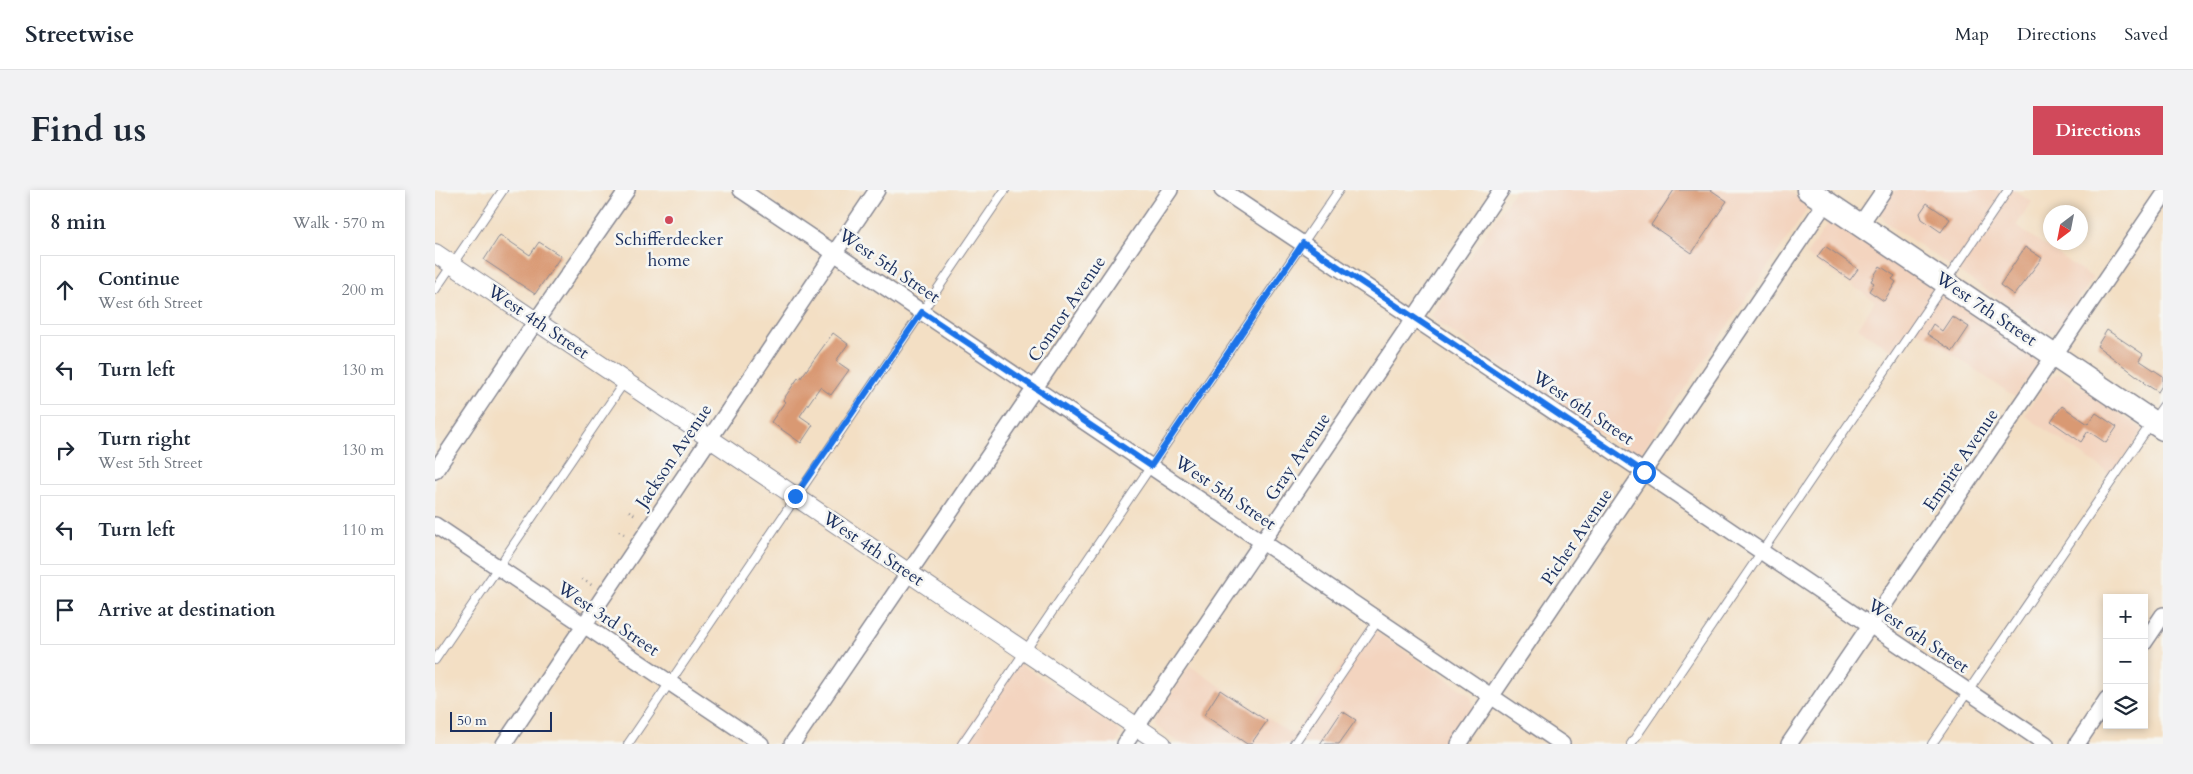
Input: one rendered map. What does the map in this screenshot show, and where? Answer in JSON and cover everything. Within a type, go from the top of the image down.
[{"type":"main road","name":"West 7th Street","points":[[1817,196],[2055,356],[2160,419]]},
{"type":"street","points":[[435,471],[535,320],[627,190]]},
{"type":"street","name":"Jackson Avenue","points":[[504,744],[877,190]]},
{"type":"street","name":"Connor Avenue","points":[[792,744],[1170,190]]},
{"type":"street","name":"West 6th Street","points":[[1222,190],[2046,744]]},
{"type":"street","name":"Gray Avenue","points":[[1125,744],[1501,190]]},
{"type":"street","points":[[1860,225],[1884,190]]},
{"type":"street","name":"West 5th Street","points":[[746,192],[1562,744]]},
{"type":"street","name":"Picher Avenue","points":[[1459,744],[1644,472],[1817,196]]},
{"type":"street","name":"Empire Avenue","points":[[1789,744],[2163,196]]},
{"type":"street","name":"West 4th Street","points":[[435,253],[1162,744]]},
{"type":"street","name":"West 3rd Street","points":[[435,525],[761,744]]},
{"type":"street","points":[[2147,639],[2163,616]]},
{"type":"street","points":[[2077,744],[2103,705]]},
{"type":"lane","points":[[435,290],[503,190]]},
{"type":"lane","points":[[628,744],[1005,190]]},
{"type":"lane","points":[[962,744],[1339,190]]},
{"type":"lane","points":[[1631,744],[1763,553],[2007,190]]},
{"type":"lane","points":[[435,660],[625,381]]},
{"type":"lane","points":[[1932,744],[2160,419]]},
{"type":"lane","points":[[1294,744],[1379,619]]},
{"type":"path","points":[[629,511],[637,516]]},
{"type":"path","points":[[619,531],[624,534]]},
{"type":"shaded area","points":[[1515,190],[1788,190],[1805,203],[1807,207],[1640,454],[1631,454],[1432,317],[1432,314]]},
{"type":"shaded area","points":[[1895,190],[2014,190],[2032,202],[2016,226],[2043,244],[2043,250],[2052,250],[2093,278],[2059,329],[2054,332],[2047,331],[1885,222],[1881,211]]},
{"type":"shaded area","points":[[1829,222],[1836,222],[2032,355],[2036,366],[2015,397],[1911,326],[1893,352],[1858,328],[1875,301],[1806,255]]},
{"type":"shaded area","points":[[2061,374],[2143,429],[2112,475],[2024,415],[2050,378]]},
{"type":"shaded area","points":[[1368,626],[1467,693],[1471,698],[1473,710],[1450,744],[1181,744],[1155,725],[1156,717],[1190,666],[1293,735]]},
{"type":"shaded area","points":[[1014,660],[1116,728],[1121,735],[1116,744],[956,744]]},
{"type":"building","points":[[1674,190],[1711,190],[1727,201],[1692,253],[1651,225]]},
{"type":"building","points":[[1927,203],[1950,219],[1941,232],[1922,219],[1920,213]]},
{"type":"building","points":[[500,235],[530,255],[539,242],[561,256],[535,294],[484,260]]},
{"type":"building","points":[[1825,246],[1858,269],[1850,280],[1817,257]]},
{"type":"building","points":[[2025,247],[2042,258],[2014,295],[2000,285]]},
{"type":"building","points":[[1880,266],[1895,276],[1892,279],[1896,282],[1884,301],[1869,291],[1874,283],[1871,281]]},
{"type":"building","points":[[1952,316],[1969,327],[1953,351],[1927,334],[1933,324],[1942,331]]},
{"type":"building","points":[[2107,330],[2143,354],[2139,360],[2163,376],[2163,384],[2158,392],[2097,346]]},
{"type":"building","points":[[833,333],[848,344],[836,361],[849,370],[831,395],[820,387],[800,416],[813,425],[801,443],[771,422],[798,378],[800,379]]},
{"type":"building","points":[[2062,406],[2088,424],[2096,413],[2117,427],[2106,443],[2088,431],[2081,442],[2051,421]]},
{"type":"building","points":[[1220,690],[1267,721],[1251,744],[1247,744],[1204,715]]},
{"type":"building","points":[[1342,711],[1356,720],[1339,744],[1320,744]]},
{"type":"place","name":"Schifferdecker home","points":[[669,220]]},
{"type":"route","points":[[795,496],[922,312],[1151,466],[1303,243],[1644,472]]}]
